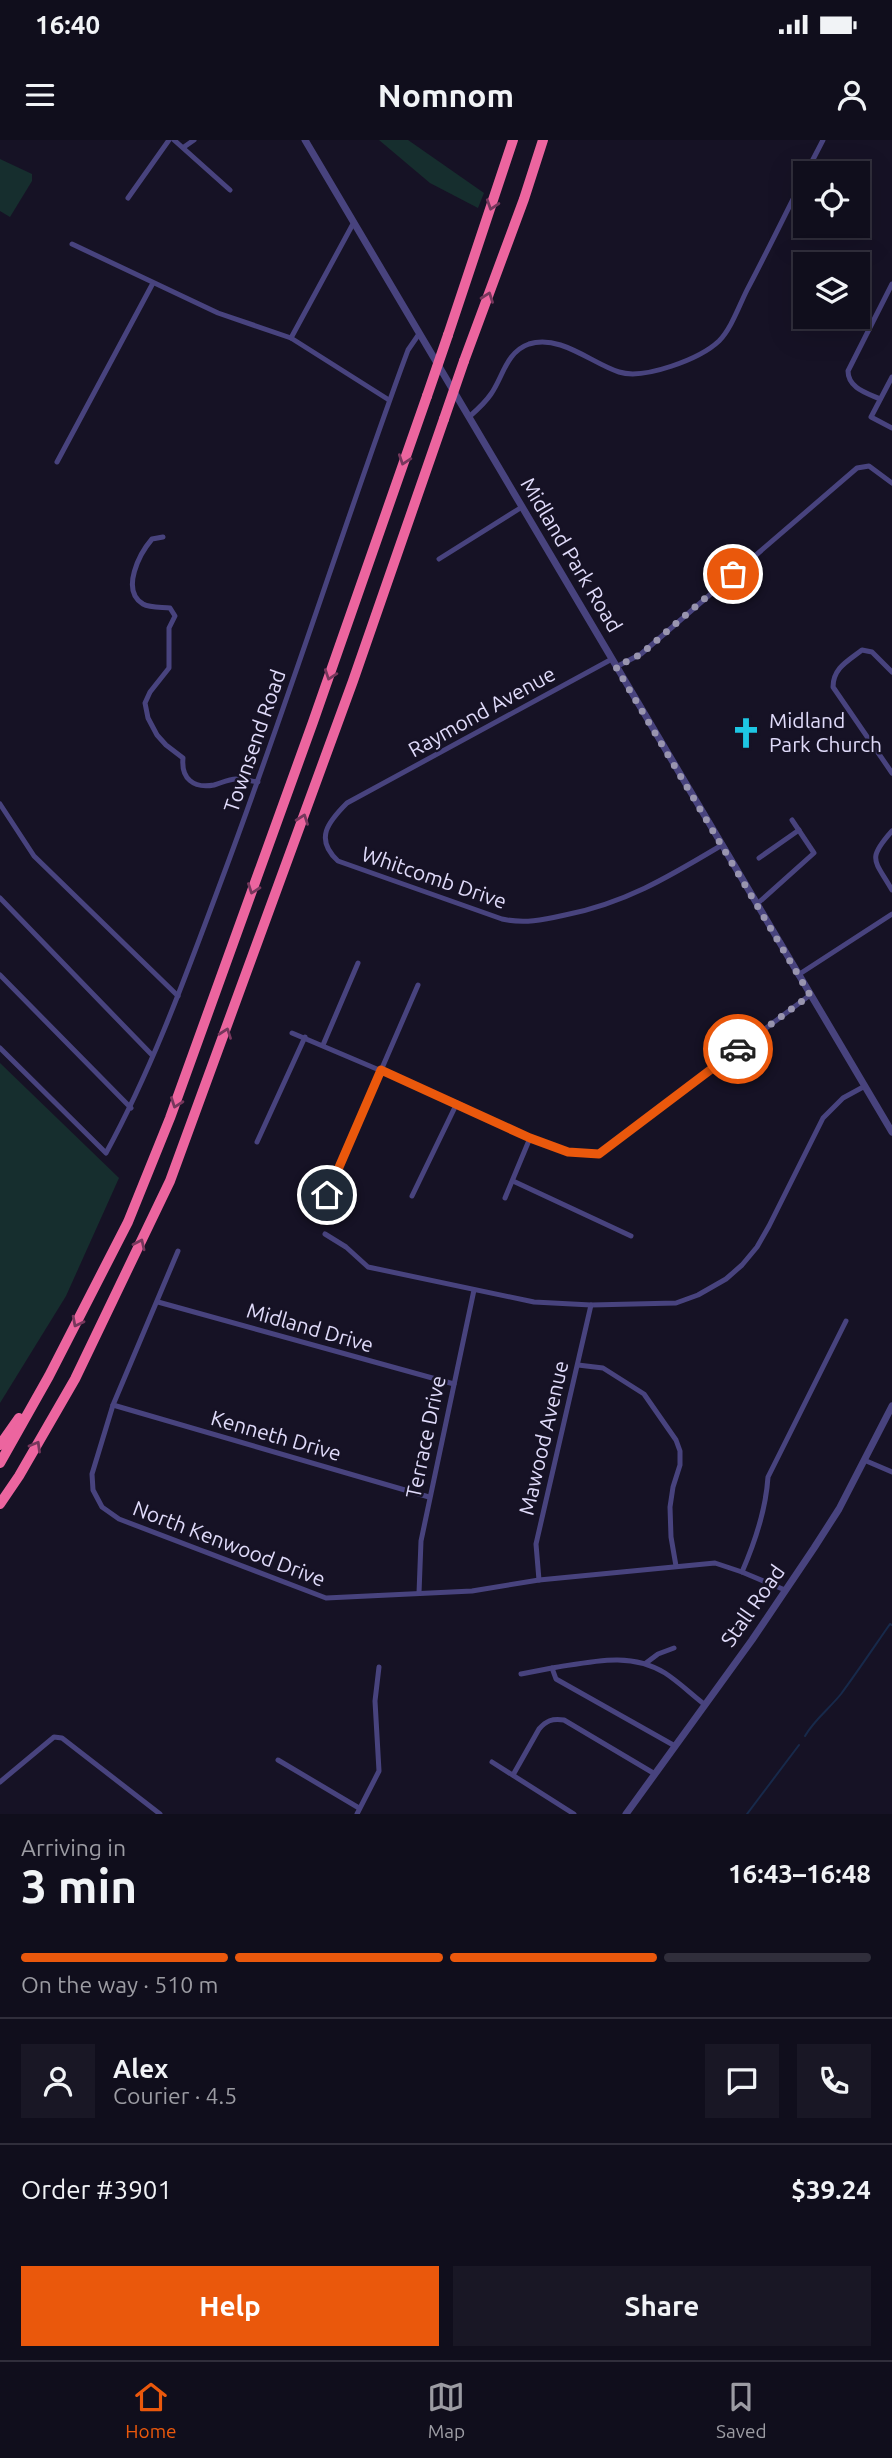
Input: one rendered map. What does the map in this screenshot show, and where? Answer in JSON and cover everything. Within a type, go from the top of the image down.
[{"type":"highway","points":[[0,1463],[49,1376],[128,1222],[170,1118],[313,722],[513,140]]},
{"type":"highway","points":[[0,1504],[75,1380],[170,1181],[353,681],[464,361],[524,199],[542,140]]},
{"type":"highway","points":[[0,1446],[49,1376]]},
{"type":"street","points":[[128,198],[172,140],[230,190]]},
{"type":"street","points":[[184,148],[194,140]]},
{"type":"street","name":"Midland Park Road","points":[[305,140],[892,1132]]},
{"type":"street","points":[[812,161],[823,140]]},
{"type":"street","points":[[469,417],[493,392],[512,356],[528,345],[557,345],[574,350],[606,368],[642,374],[685,360],[719,341],[793,198]]},
{"type":"street","points":[[291,338],[354,222]]},
{"type":"street","points":[[72,244],[218,313],[291,338],[389,400]]},
{"type":"street","points":[[57,462],[153,283]]},
{"type":"street","points":[[880,400],[853,385],[848,371],[892,284]]},
{"type":"street","name":"Townsend Road","points":[[0,1048],[106,1153],[131,1108],[178,996],[258,782],[389,400],[408,350],[419,334]]},
{"type":"street","points":[[892,377],[871,417],[892,428]]},
{"type":"street","points":[[616,667],[641,654],[857,468],[869,466],[892,483]]},
{"type":"street","points":[[439,559],[522,507]]},
{"type":"street","points":[[163,537],[152,539],[142,551],[134,574],[135,597],[145,606],[170,608],[175,616],[169,628],[169,668],[145,703],[148,718],[166,745],[183,758],[181,769],[184,776],[196,784],[211,786],[235,779],[258,782]]},
{"type":"street","points":[[892,671],[872,652],[862,650],[838,668],[833,677],[833,687],[892,773]]},
{"type":"street","name":"Raymond Avenue","points":[[367,793],[612,659]]},
{"type":"street","name":"Whitcomb Drive","points":[[367,793],[347,803],[331,818],[324,841],[328,852],[338,862],[516,922],[535,922],[612,903],[638,893],[722,845]]},
{"type":"street","points":[[0,804],[34,856],[178,996]]},
{"type":"street","points":[[757,904],[814,853],[792,820]]},
{"type":"street","points":[[758,858],[799,830]]},
{"type":"street","points":[[892,831],[875,852],[875,860],[892,890]]},
{"type":"street","points":[[0,898],[152,1055]]},
{"type":"street","points":[[798,975],[892,914]]},
{"type":"street","points":[[323,1045],[358,962]]},
{"type":"street","points":[[0,975],[131,1108]]},
{"type":"street","points":[[327,1195],[418,985]]},
{"type":"street","points":[[292,1033],[457,1103],[530,1138],[568,1152],[599,1154],[810,995]]},
{"type":"street","points":[[257,1142],[306,1037]]},
{"type":"street","points":[[325,1234],[346,1247],[368,1267],[534,1302],[591,1305],[676,1303],[698,1295],[726,1279],[742,1265],[757,1247],[823,1118],[843,1098],[865,1086]]},
{"type":"street","points":[[412,1196],[457,1103]]},
{"type":"street","points":[[505,1198],[530,1138]]},
{"type":"street","points":[[513,1181],[631,1236]]},
{"type":"street","name":"North Kenwood Drive","points":[[178,1251],[113,1405],[92,1474],[93,1490],[102,1507],[119,1519],[327,1598],[472,1591],[538,1580],[715,1563],[785,1590]]},
{"type":"street","name":"Terrace Drive","points":[[419,1593],[421,1541],[474,1290]]},
{"type":"street","name":"Midland Drive","points":[[158,1302],[454,1384]]},
{"type":"street","name":"Mawood Avenue","points":[[538,1580],[536,1544],[591,1305]]},
{"type":"street","points":[[742,1572],[752,1549],[766,1497],[768,1477],[846,1321]]},
{"type":"street","points":[[578,1365],[603,1368],[644,1394],[676,1440],[680,1451],[680,1465],[673,1487],[670,1515],[676,1566]]},
{"type":"street","name":"Kenneth Drive","points":[[113,1405],[429,1497]]},
{"type":"street","name":"Stall Road","points":[[626,1814],[785,1590],[839,1509],[892,1406]]},
{"type":"street","points":[[864,1460],[892,1472]]},
{"type":"street","points":[[646,1663],[658,1654],[674,1648]]},
{"type":"street","points":[[521,1674],[625,1658],[646,1663],[667,1674],[704,1704]]},
{"type":"street","points":[[278,1760],[358,1811],[379,1771],[375,1701],[379,1667]]},
{"type":"street","points":[[552,1668],[556,1679],[675,1746]]},
{"type":"street","points":[[513,1775],[544,1723],[556,1718],[564,1720],[655,1774]]},
{"type":"street","points":[[0,1782],[49,1740],[54,1737],[62,1738],[160,1814]]},
{"type":"street","points":[[492,1762],[574,1814]]},
{"type":"green space","points":[[379,140],[408,140],[484,193],[478,208],[430,183]]},
{"type":"green space","points":[[0,159],[32,174],[32,181],[10,217],[0,211]]},
{"type":"green space","points":[[0,1063],[119,1178],[66,1296],[0,1403]]},
{"type":"waterway","points":[[805,1736],[841,1694],[890,1624],[892,1625]]},
{"type":"waterway","points":[[747,1814],[799,1745]]},
{"type":"way so far","points":[[733,574],[641,654],[616,667],[810,995],[738,1049]]},
{"type":"place","name":"Midland Park Church","points":[[746,733]]},
{"type":"route","points":[[327,1195],[381,1070],[530,1138],[568,1152],[599,1154],[738,1049]]}]
